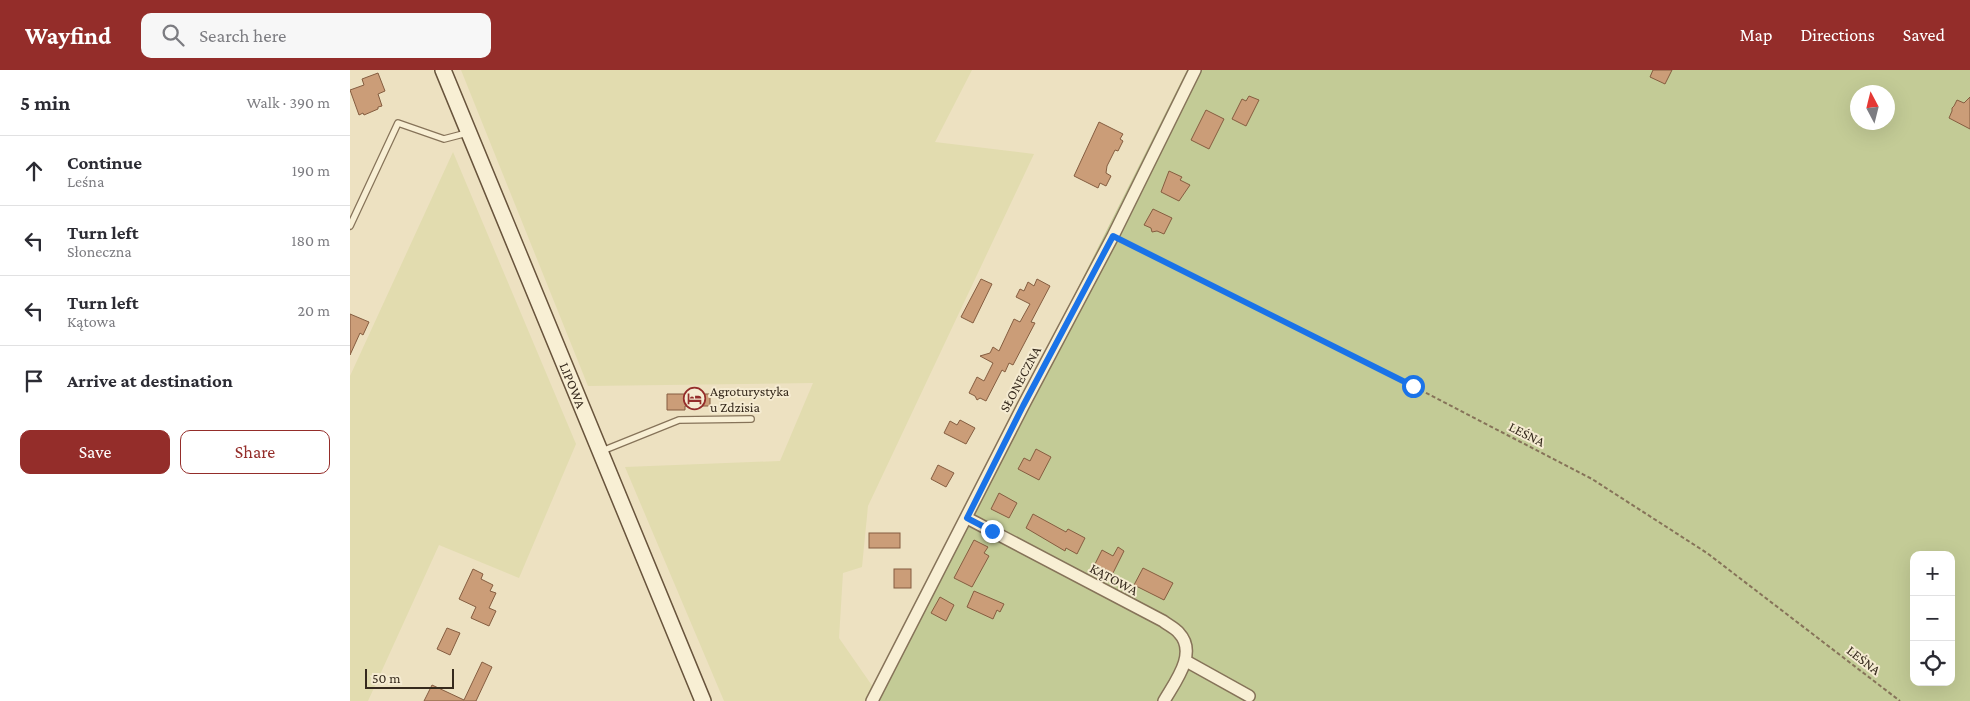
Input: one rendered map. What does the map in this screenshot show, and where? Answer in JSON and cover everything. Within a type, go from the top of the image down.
[{"type":"main road","name":"LIPOWA","points":[[443,70],[703,701]]},
{"type":"street","name":"SŁONECZNA","points":[[872,701],[1023,406],[1113,236],[1195,70]]},
{"type":"street","name":"KĄTOWA","points":[[967,518],[1163,621],[1179,633],[1185,641],[1187,650],[1186,661]]},
{"type":"street","points":[[1164,701],[1186,661],[1249,696]]},
{"type":"lane","points":[[350,226],[398,123],[444,138],[469,133]]},
{"type":"lane","points":[[600,452],[679,420],[751,419]]},
{"type":"path","name":"LEŚNA","points":[[1113,236],[1592,478],[1707,553],[1900,701]]},
{"type":"shaded area","points":[[461,70],[972,70],[935,142],[1034,154],[868,506],[862,567],[843,573],[839,638],[873,687],[866,701],[724,701],[625,467],[780,461],[813,383],[588,386]]},
{"type":"shaded area","points":[[453,152],[576,444],[519,578],[439,545],[368,701],[350,701],[350,376]]},
{"type":"green space","points":[[1187,70],[1970,70],[1970,701],[871,701]]},
{"type":"building","points":[[1653,70],[1672,70],[1665,84],[1650,77]]},
{"type":"building","points":[[378,73],[385,91],[378,94],[382,106],[364,115],[363,113],[359,115],[350,90],[364,85],[362,79]]},
{"type":"building","points":[[1249,96],[1259,100],[1246,126],[1232,119],[1242,99],[1246,101]]},
{"type":"building","points":[[1970,97],[1970,129],[1949,118],[1957,100],[1964,103]]},
{"type":"building","points":[[1206,110],[1224,119],[1209,149],[1191,140]]},
{"type":"building","points":[[1099,122],[1123,134],[1120,139],[1123,141],[1118,151],[1115,150],[1107,166],[1106,173],[1111,176],[1106,186],[1100,183],[1098,188],[1074,176]]},
{"type":"building","points":[[1169,171],[1182,177],[1180,180],[1190,185],[1179,201],[1161,192]]},
{"type":"building","points":[[1153,209],[1172,218],[1164,234],[1157,231],[1152,232],[1151,228],[1144,225]]},
{"type":"building","points":[[981,279],[992,284],[973,323],[961,317]]},
{"type":"building","points":[[1037,279],[1050,286],[1031,322],[1035,323],[1013,365],[1009,363],[1005,372],[1002,370],[986,401],[980,398],[977,400],[975,396],[969,393],[977,377],[984,381],[993,363],[980,356],[990,353],[993,347],[999,351],[1014,319],[1020,322],[1030,304],[1016,297],[1020,289],[1024,291],[1028,282],[1034,286]]},
{"type":"building","points":[[350,314],[369,322],[363,335],[360,333],[350,355]]},
{"type":"building","points":[[667,394],[710,394],[710,406],[685,406],[685,410],[667,410]]},
{"type":"building","points":[[960,420],[975,428],[966,444],[944,433],[950,421],[957,425]]},
{"type":"building","points":[[1036,449],[1051,457],[1039,480],[1018,469],[1024,458],[1030,461]]},
{"type":"building","points":[[938,465],[954,473],[946,487],[931,479]]},
{"type":"building","points":[[999,493],[1017,503],[1009,518],[991,509]]},
{"type":"building","points":[[1033,514],[1066,532],[1068,529],[1085,538],[1077,554],[1066,548],[1065,551],[1026,528]]},
{"type":"building","points":[[869,533],[900,533],[900,548],[869,548]]},
{"type":"building","points":[[974,540],[988,547],[984,553],[989,556],[972,587],[954,578]]},
{"type":"building","points":[[1118,547],[1124,551],[1112,575],[1095,564],[1102,550],[1113,556]]},
{"type":"building","points":[[1143,568],[1173,583],[1164,600],[1134,585]]},
{"type":"building","points":[[473,569],[483,574],[481,579],[493,585],[490,591],[496,593],[489,608],[496,611],[489,626],[471,618],[476,607],[459,599]]},
{"type":"building","points":[[894,569],[911,569],[911,588],[894,588]]},
{"type":"building","points":[[974,591],[1004,604],[1000,612],[997,610],[993,619],[967,607]]},
{"type":"building","points":[[940,597],[954,605],[946,621],[931,613]]},
{"type":"building","points":[[447,628],[460,633],[450,655],[437,649]]},
{"type":"building","points":[[482,662],[492,667],[476,701],[424,701],[432,685],[464,700]]},
{"type":"place","name":"Agroturystyka u Zdzisia","points":[[694,399]]},
{"type":"route","points":[[992,531],[967,518],[1023,406],[1113,236],[1413,386]]}]
